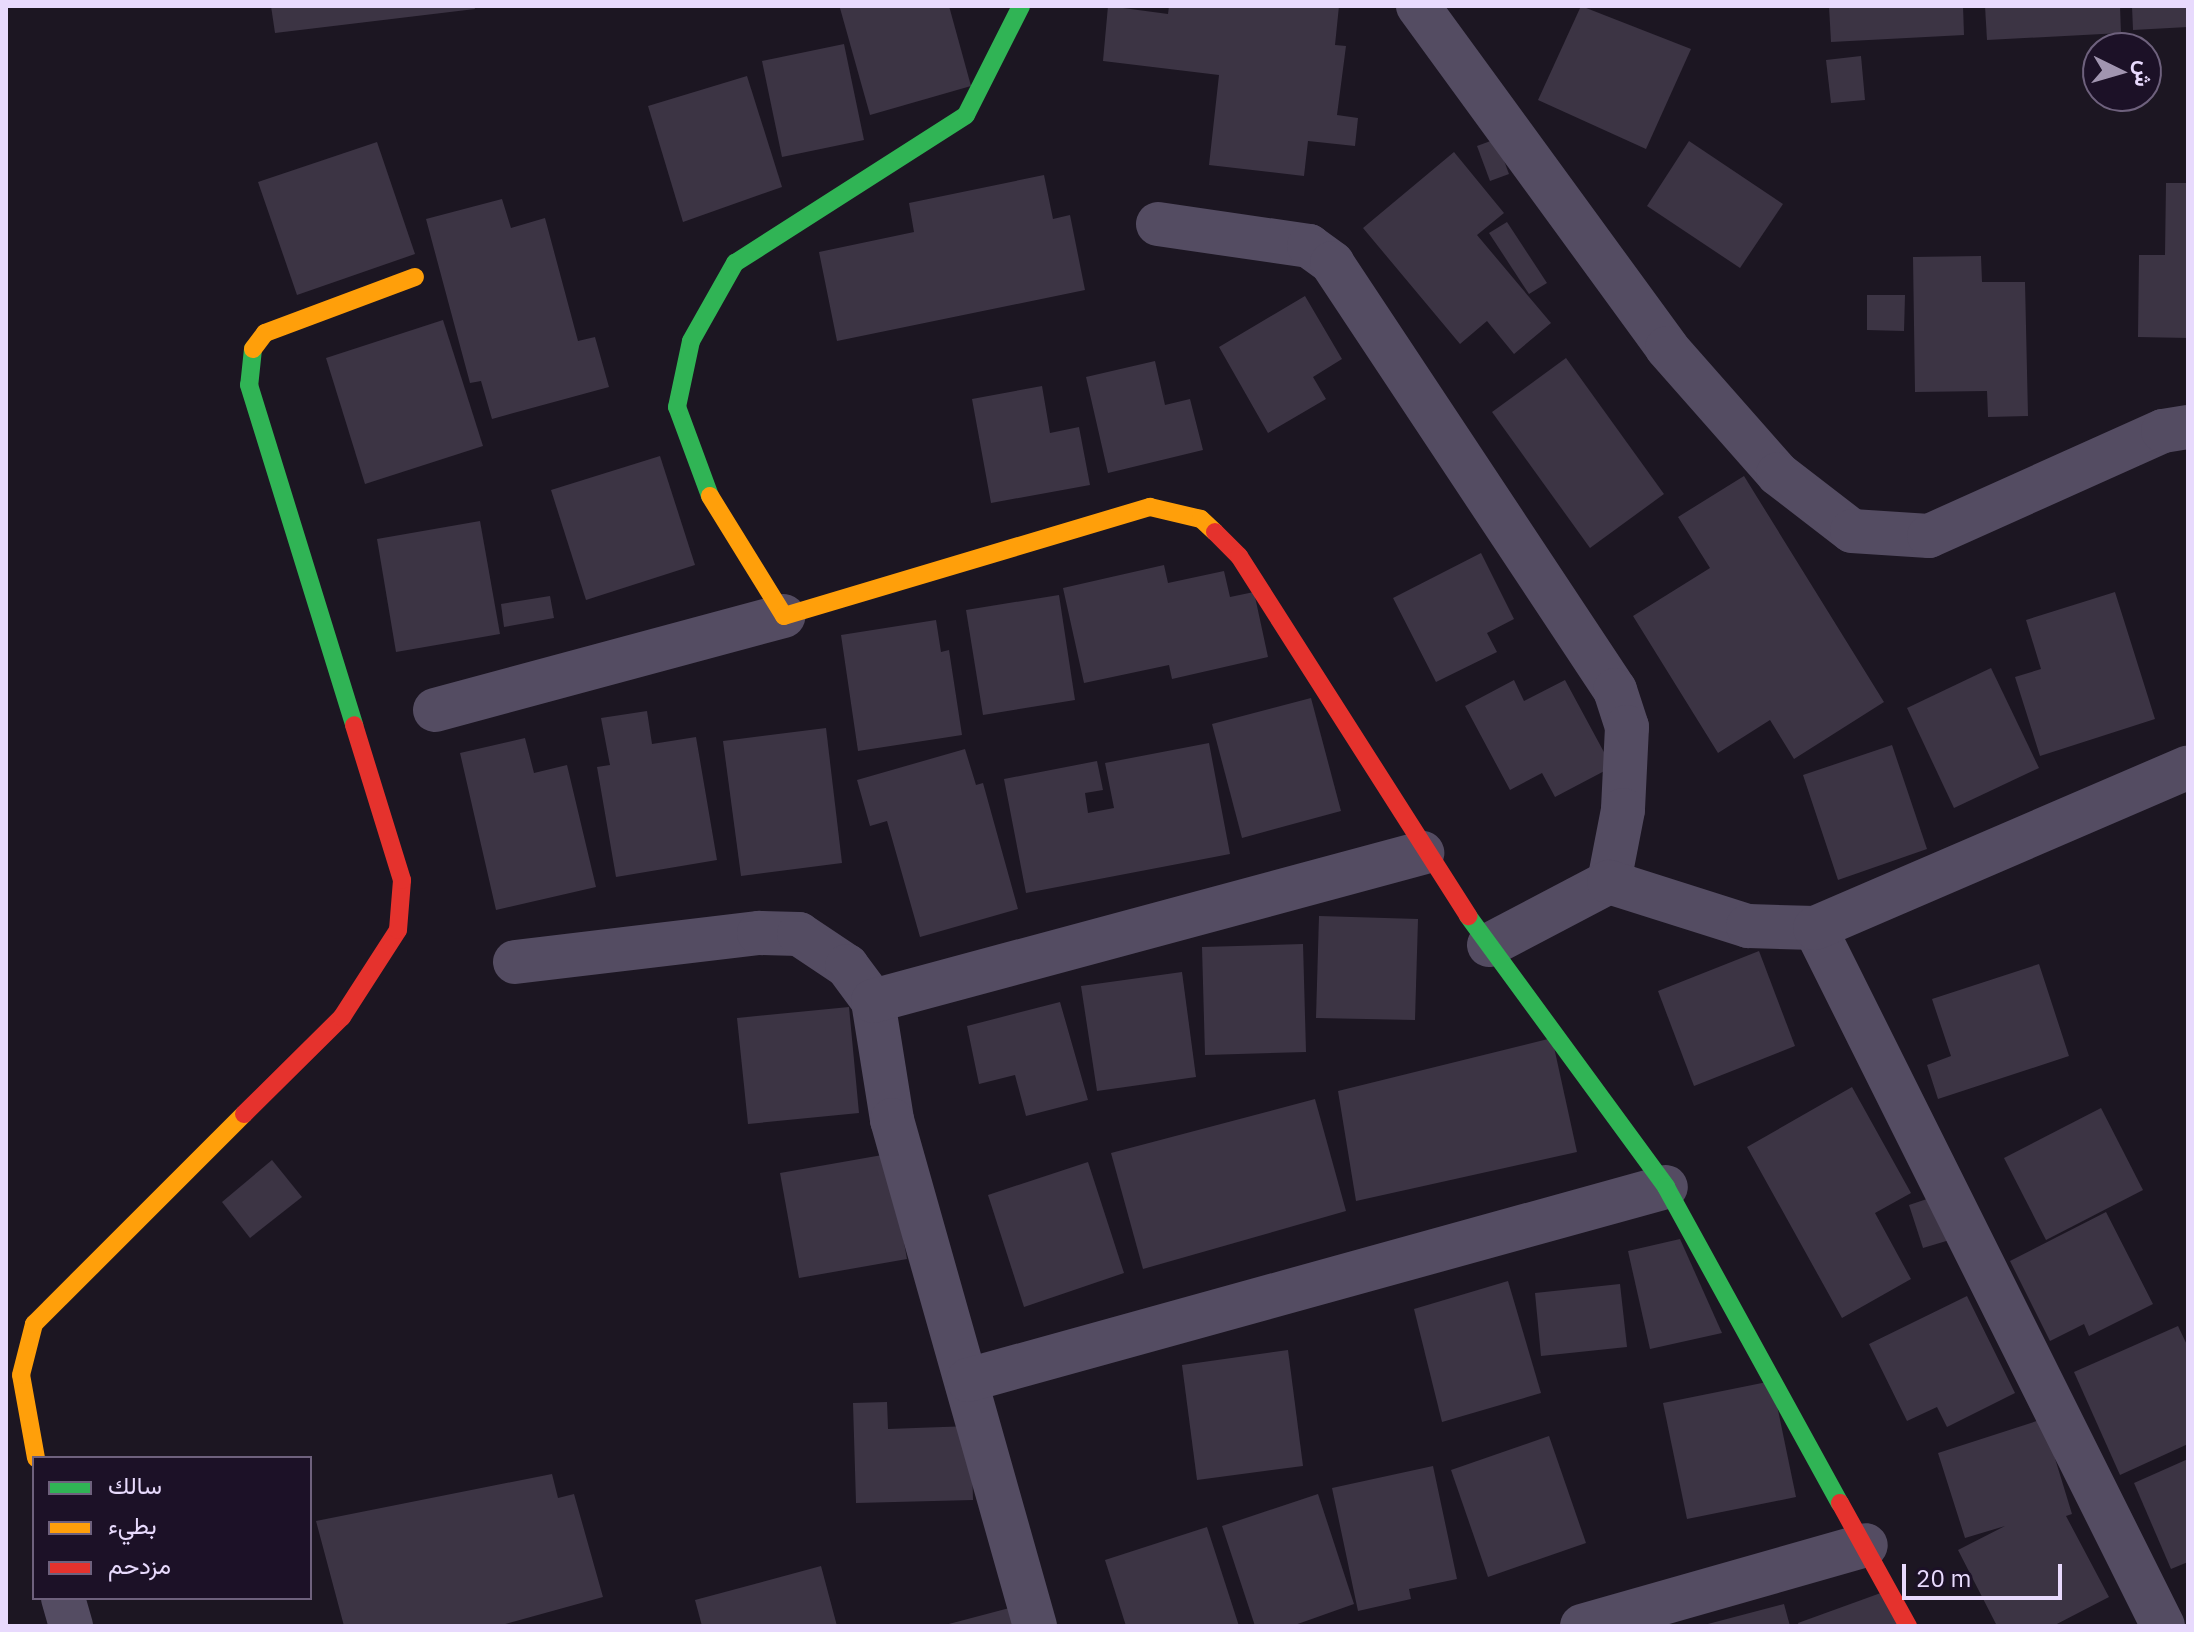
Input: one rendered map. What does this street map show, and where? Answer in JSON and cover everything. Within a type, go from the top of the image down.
[{"type":"street","points":[[784,616],[739,553],[696,464],[677,407],[691,341],[735,263],[966,115],[1021,6]]},
{"type":"street","points":[[1418,6],[1667,348],[1778,474],[1852,531],[1929,536],[2163,431],[2188,427]]},
{"type":"street","points":[[1158,224],[1309,246],[1332,263],[1615,690],[1627,727],[1623,810],[1609,882]]},
{"type":"street","points":[[36,1456],[21,1375],[34,1324],[342,1017],[398,930],[402,880],[249,385],[251,352],[265,333],[415,277]]},
{"type":"street","points":[[435,710],[784,616],[1150,507],[1201,519],[1239,556],[1422,853],[1666,1187],[1908,1626]]},
{"type":"street","points":[[1489,945],[1609,882],[1748,926],[1815,928],[2188,767]]},
{"type":"street","points":[[873,1001],[1422,853]]},
{"type":"street","points":[[1815,928],[2163,1626]]},
{"type":"street","points":[[515,962],[799,934],[847,966],[873,1001],[892,1120],[968,1380],[1035,1626]]},
{"type":"street","points":[[968,1380],[1666,1187]]},
{"type":"street","points":[[1582,1626],[1866,1545]]},
{"type":"street","points":[[64,1600],[71,1626]]},
{"type":"building","points":[[271,6],[474,6],[475,9],[275,33]]},
{"type":"building","points":[[949,6],[971,86],[870,115],[840,8]]},
{"type":"building","points":[[1108,6],[1168,14],[1169,6],[1339,6],[1335,45],[1346,46],[1337,115],[1358,118],[1355,146],[1308,141],[1304,176],[1209,165],[1219,75],[1103,61]]},
{"type":"building","points":[[1581,6],[1691,49],[1646,149],[1538,100]]},
{"type":"building","points":[[1829,6],[1963,6],[1964,35],[1831,42]]},
{"type":"building","points":[[1985,6],[2120,6],[2121,32],[1987,40]]},
{"type":"building","points":[[2132,6],[2188,6],[2188,27],[2133,30]]},
{"type":"building","points":[[844,44],[864,140],[782,157],[762,61]]},
{"type":"building","points":[[1861,56],[1865,100],[1831,103],[1826,60]]},
{"type":"building","points":[[747,76],[782,187],[683,222],[648,106]]},
{"type":"building","points":[[1496,139],[1509,174],[1490,181],[1477,146]]},
{"type":"building","points":[[1689,141],[1783,204],[1740,268],[1647,206]]},
{"type":"building","points":[[377,142],[415,254],[297,295],[258,182]]},
{"type":"building","points":[[1454,152],[1504,213],[1477,235],[1551,323],[1514,354],[1487,321],[1460,344],[1363,228]]},
{"type":"building","points":[[1044,175],[1053,219],[1070,215],[1085,290],[837,341],[819,252],[914,232],[909,203]]},
{"type":"building","points":[[2166,183],[2188,183],[2188,338],[2138,337],[2139,255],[2165,255]]},
{"type":"building","points":[[502,199],[511,228],[545,218],[578,341],[595,337],[609,387],[492,419],[481,381],[470,383],[426,219]]},
{"type":"building","points":[[1507,222],[1547,283],[1529,294],[1489,233]]},
{"type":"building","points":[[1981,256],[1982,282],[2025,282],[2028,416],[1988,417],[1987,391],[1915,392],[1913,257]]},
{"type":"building","points":[[1867,295],[1905,295],[1904,331],[1867,330]]},
{"type":"building","points":[[1305,296],[1342,359],[1313,377],[1326,399],[1268,433],[1219,347]]},
{"type":"building","points":[[443,320],[483,446],[365,484],[326,358]]},
{"type":"building","points":[[1566,358],[1664,494],[1590,548],[1492,412]]},
{"type":"building","points":[[1155,361],[1165,405],[1190,399],[1203,450],[1108,473],[1086,377]]},
{"type":"building","points":[[1042,386],[1050,433],[1079,427],[1090,485],[991,503],[972,399]]},
{"type":"building","points":[[660,456],[695,565],[586,600],[551,490]]},
{"type":"building","points":[[1744,476],[1884,702],[1794,759],[1770,720],[1718,753],[1633,616],[1710,568],[1678,517]]},
{"type":"building","points":[[480,521],[500,634],[396,652],[377,539]]},
{"type":"building","points":[[1481,553],[1514,619],[1487,633],[1497,652],[1436,682],[1393,598]]},
{"type":"building","points":[[1164,565],[1168,583],[1224,571],[1230,597],[1254,592],[1268,657],[1172,679],[1169,665],[1084,683],[1063,588]]},
{"type":"building","points":[[2115,592],[2155,719],[2040,756],[2015,677],[2041,669],[2026,620]]},
{"type":"building","points":[[1059,595],[1075,700],[983,715],[966,610]]},
{"type":"building","points":[[550,596],[554,618],[504,627],[501,604]]},
{"type":"building","points":[[936,620],[941,652],[949,650],[962,735],[858,751],[841,635]]},
{"type":"building","points":[[1991,668],[2039,768],[1954,808],[1907,708]]},
{"type":"building","points":[[1514,680],[1524,701],[1565,680],[1612,767],[1555,797],[1542,773],[1510,790],[1465,706]]},
{"type":"building","points":[[1311,698],[1341,811],[1242,838],[1212,724]]},
{"type":"building","points":[[647,711],[652,744],[696,737],[717,860],[616,877],[597,767],[610,765],[601,718]]},
{"type":"building","points":[[826,728],[842,863],[741,876],[723,741]]},
{"type":"building","points":[[525,738],[534,773],[567,765],[596,887],[496,910],[460,753]]},
{"type":"building","points":[[1209,743],[1230,854],[1026,893],[1004,779],[1097,761],[1103,790],[1085,793],[1088,813],[1114,808],[1105,763]]},
{"type":"building","points":[[1892,745],[1927,849],[1838,880],[1803,775]]},
{"type":"building","points":[[965,749],[976,785],[983,783],[1018,909],[920,937],[887,821],[870,826],[857,780]]},
{"type":"building","points":[[1319,916],[1418,919],[1415,1020],[1316,1018]]},
{"type":"building","points":[[1303,944],[1306,1052],[1205,1055],[1202,947]]},
{"type":"building","points":[[1759,951],[1795,1046],[1694,1086],[1658,991]]},
{"type":"building","points":[[2039,964],[2069,1056],[1938,1099],[1927,1065],[1951,1056],[1932,999]]},
{"type":"building","points":[[1182,972],[1196,1077],[1097,1091],[1081,986]]},
{"type":"building","points":[[1060,1002],[1088,1100],[1026,1116],[1015,1075],[979,1084],[967,1026]]},
{"type":"building","points":[[849,1007],[859,1113],[748,1124],[737,1018]]},
{"type":"building","points":[[1552,1038],[1577,1152],[1356,1201],[1338,1091]]},
{"type":"building","points":[[1852,1087],[1911,1193],[1875,1213],[1911,1279],[1842,1318],[1747,1147]]},
{"type":"building","points":[[1315,1099],[1346,1211],[1143,1269],[1111,1153]]},
{"type":"building","points":[[2101,1108],[2143,1190],[2046,1240],[2004,1158]]},
{"type":"building","points":[[888,1154],[907,1259],[799,1278],[780,1173]]},
{"type":"building","points":[[272,1160],[302,1197],[250,1238],[222,1202]]},
{"type":"building","points":[[1088,1162],[1124,1273],[1024,1307],[988,1195]]},
{"type":"building","points":[[1939,1195],[1953,1239],[1923,1248],[1909,1205]]},
{"type":"building","points":[[2106,1212],[2153,1304],[2089,1336],[2084,1324],[2050,1341],[2010,1261]]},
{"type":"building","points":[[1680,1239],[1722,1333],[1650,1349],[1628,1251]]},
{"type":"building","points":[[1508,1281],[1541,1393],[1442,1422],[1414,1309]]},
{"type":"building","points":[[1620,1284],[1627,1347],[1541,1356],[1535,1293]]},
{"type":"building","points":[[1967,1296],[2015,1393],[1947,1427],[1937,1407],[1907,1421],[1869,1344]]},
{"type":"building","points":[[2178,1326],[2188,1347],[2188,1444],[2120,1475],[2074,1372]]},
{"type":"building","points":[[1288,1350],[1303,1466],[1197,1480],[1182,1365]]},
{"type":"building","points":[[1772,1381],[1796,1497],[1687,1519],[1663,1403]]},
{"type":"building","points":[[887,1402],[888,1429],[971,1426],[973,1500],[856,1503],[853,1403]]},
{"type":"building","points":[[2043,1419],[2072,1514],[2066,1516],[2109,1597],[2053,1626],[1997,1626],[1958,1550],[2005,1526],[1965,1538],[1938,1453]]},
{"type":"building","points":[[1549,1436],[1586,1543],[1488,1577],[1451,1470]]},
{"type":"building","points":[[2188,1459],[2188,1562],[2171,1569],[2134,1483]]},
{"type":"building","points":[[1433,1466],[1457,1579],[1409,1589],[1411,1599],[1358,1611],[1332,1488]]},
{"type":"building","points":[[552,1474],[558,1498],[574,1494],[603,1597],[498,1626],[344,1626],[316,1521]]},
{"type":"building","points":[[1318,1494],[1354,1604],[1292,1626],[1255,1626],[1222,1526]]},
{"type":"building","points":[[1207,1527],[1239,1626],[1126,1626],[1105,1560]]},
{"type":"building","points":[[821,1566],[837,1626],[702,1626],[695,1600]]},
{"type":"building","points":[[1889,1590],[1901,1626],[1799,1626],[1798,1623]]},
{"type":"building","points":[[1784,1604],[1790,1626],[1704,1625]]},
{"type":"building","points":[[1017,1606],[1022,1626],[945,1626],[945,1625]]},
{"type":"traffic: fast","points":[[710,496],[677,407],[691,341],[735,263],[966,115],[1021,6]]},
{"type":"traffic: fast","points":[[253,349],[249,385],[354,725]]},
{"type":"traffic: fast","points":[[1468,916],[1666,1187],[1840,1503]]},
{"type":"traffic: slow","points":[[253,349],[265,333],[415,277]]},
{"type":"traffic: slow","points":[[710,496],[784,616],[1150,507],[1201,519],[1215,532]]},
{"type":"traffic: slow","points":[[36,1456],[21,1375],[34,1324],[244,1114]]},
{"type":"traffic: jam","points":[[1215,532],[1239,556],[1468,916]]},
{"type":"traffic: jam","points":[[244,1114],[342,1017],[398,930],[402,880],[354,725]]},
{"type":"traffic: jam","points":[[1840,1503],[1908,1626]]}]
